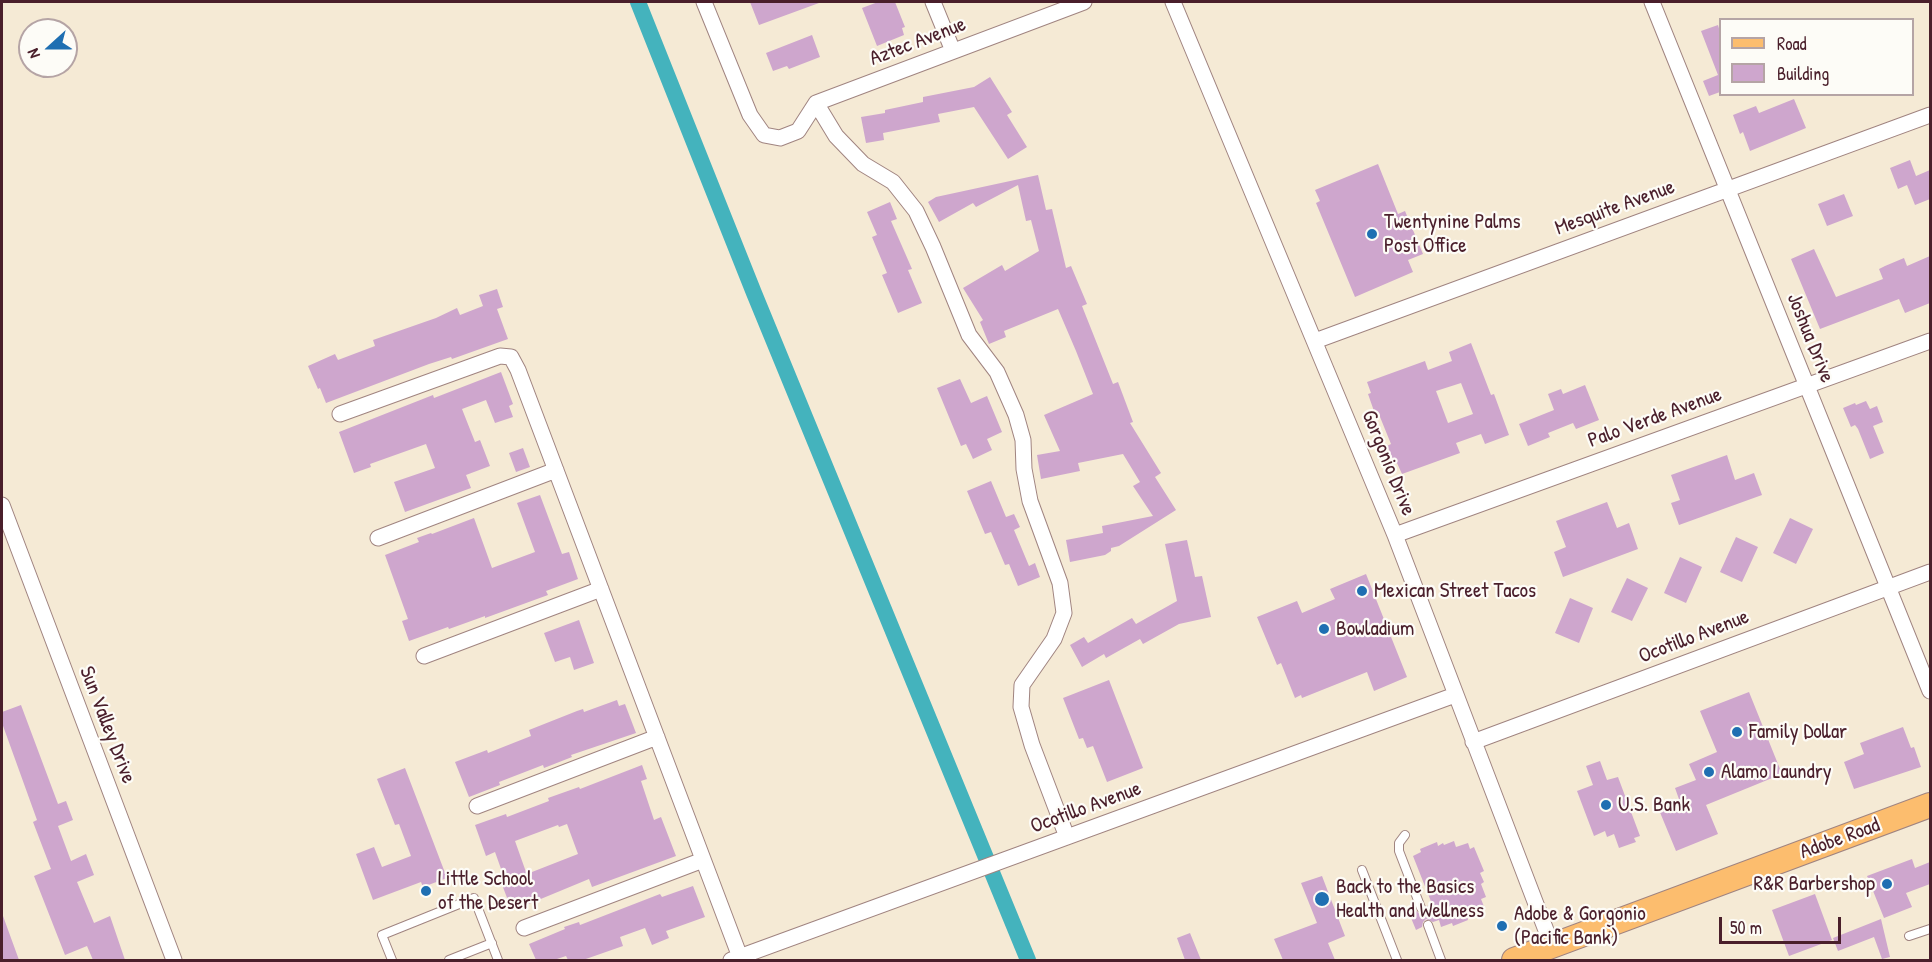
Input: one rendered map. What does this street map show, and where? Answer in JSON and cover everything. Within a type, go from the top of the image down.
[{"type":"main road","name":"Adobe Road","points":[[1514,960],[1930,805]]},
{"type":"street","points":[[704,2],[750,115],[765,135],[780,138],[798,131],[816,103],[836,136],[863,164],[893,182],[916,211],[969,335],[997,372],[1016,415],[1023,440],[1024,469],[1030,501],[1060,583],[1064,613],[1054,639],[1022,685],[1021,708],[1032,746],[1067,837]]},
{"type":"street","points":[[933,2],[953,51]]},
{"type":"street","name":"Aztec Avenue","points":[[816,103],[1084,2]]},
{"type":"street","name":"Gorgonio Drive","points":[[1173,2],[1395,535],[1552,946]]},
{"type":"street","name":"Joshua Drive","points":[[1652,2],[1930,691]]},
{"type":"street","name":"Mesquite Avenue","points":[[1315,341],[1930,115]]},
{"type":"street","name":"Palo Verde Avenue","points":[[1395,535],[1930,341]]},
{"type":"street","points":[[340,414],[500,356],[511,357],[518,370],[704,860],[735,959]]},
{"type":"street","points":[[378,538],[556,470]]},
{"type":"street","name":"Sun Valley Drive","points":[[2,505],[174,960]]},
{"type":"street","name":"Ocotillo Avenue","points":[[1473,742],[1930,572]]},
{"type":"street","points":[[424,656],[601,589]]},
{"type":"street","name":"Ocotillo Avenue","points":[[735,959],[1455,695]]},
{"type":"street","points":[[477,806],[657,737]]},
{"type":"street","points":[[524,928],[704,860]]},
{"type":"lane","points":[[1405,835],[1399,843],[1399,852],[1421,908]]},
{"type":"lane","points":[[1362,870],[1397,960]]},
{"type":"lane","points":[[392,960],[382,935],[474,898],[498,960]]},
{"type":"lane","points":[[1428,925],[1442,960]]},
{"type":"lane","points":[[1909,936],[1930,929]]},
{"type":"lane","points":[[449,960],[492,943]]},
{"type":"building","points":[[750,2],[819,2],[819,3],[759,25]]},
{"type":"building","points":[[878,2],[895,2],[905,27],[902,28],[904,35],[877,46],[862,8]]},
{"type":"building","points":[[1718,25],[1719,28],[1719,92],[1709,96],[1703,81],[1718,75],[1701,31]]},
{"type":"building","points":[[812,35],[820,57],[789,69],[787,66],[773,71],[766,53]]},
{"type":"building","points":[[990,77],[1012,112],[1007,115],[1027,147],[1008,159],[974,107],[938,114],[940,122],[883,133],[884,140],[866,143],[861,117],[923,102],[923,97],[974,87]]},
{"type":"building","points":[[1794,99],[1806,128],[1750,151],[1733,115],[1756,106],[1759,113]]},
{"type":"building","points":[[1910,160],[1916,176],[1930,170],[1930,199],[1915,205],[1907,185],[1898,189],[1890,168]]},
{"type":"building","name":"Twentynine Palms Post Office","points":[[1378,164],[1398,214],[1405,211],[1423,254],[1408,260],[1413,272],[1355,297],[1316,203],[1320,201],[1315,190]]},
{"type":"building","points":[[1038,175],[1046,210],[1052,209],[1066,268],[1071,266],[1087,304],[1082,306],[1113,384],[1118,382],[1133,422],[1130,423],[1161,473],[1155,477],[1176,510],[1119,546],[1111,548],[1111,551],[1105,555],[1070,562],[1066,540],[1103,533],[1102,526],[1153,516],[1133,486],[1140,482],[1123,454],[1078,463],[1080,471],[1041,479],[1037,455],[1060,451],[1044,415],[1093,394],[1076,351],[1058,309],[1004,331],[1006,337],[989,344],[980,322],[983,320],[963,288],[1002,265],[1005,271],[1039,251],[1031,220],[1026,221],[1018,185],[976,207],[973,203],[939,222],[928,202],[936,197]]},
{"type":"building","points":[[1844,194],[1853,216],[1827,226],[1818,204]]},
{"type":"building","points":[[890,202],[897,219],[891,221],[912,269],[908,270],[922,303],[898,313],[882,275],[887,273],[872,237],[877,235],[867,212]]},
{"type":"building","points":[[1814,249],[1836,297],[1883,279],[1879,269],[1885,266],[1904,258],[1907,266],[1930,256],[1930,303],[1905,313],[1899,299],[1820,329],[1791,259]]},
{"type":"building","points":[[497,289],[503,307],[497,309],[508,339],[452,359],[451,357],[429,364],[326,403],[308,366],[335,354],[338,360],[375,346],[373,340],[436,318],[457,308],[460,315],[483,306],[479,295]]},
{"type":"building","points":[[1471,343],[1509,435],[1485,444],[1481,434],[1456,443],[1460,453],[1402,474],[1387,446],[1391,444],[1378,412],[1375,414],[1368,394],[1371,393],[1367,382],[1425,361],[1428,370],[1452,361],[1449,352]],"holes":[[[1461,383],[1473,414],[1448,423],[1436,391]]]},
{"type":"building","points":[[501,372],[513,404],[509,406],[513,417],[495,423],[486,400],[462,409],[475,442],[480,440],[490,466],[466,475],[471,488],[405,512],[394,482],[435,468],[426,444],[370,464],[371,467],[354,473],[339,432],[433,395],[434,398]]},
{"type":"building","points":[[960,379],[971,403],[987,396],[1002,432],[987,439],[992,450],[973,459],[966,444],[961,446],[937,388]]},
{"type":"building","points":[[1585,385],[1599,420],[1576,429],[1573,423],[1548,433],[1550,437],[1528,446],[1519,424],[1554,410],[1548,394],[1561,389],[1563,394]]},
{"type":"building","points":[[1866,401],[1870,409],[1877,406],[1883,422],[1873,426],[1884,453],[1870,459],[1858,429],[1855,425],[1851,427],[1843,408]]},
{"type":"building","points":[[523,448],[530,467],[516,472],[509,453]]},
{"type":"building","points":[[1727,455],[1735,480],[1754,473],[1762,495],[1679,525],[1671,503],[1680,500],[1671,475]]},
{"type":"building","points":[[991,481],[1006,517],[1014,514],[1020,527],[1014,530],[1029,566],[1035,563],[1040,577],[1018,586],[1009,564],[1005,565],[991,532],[985,534],[967,491]]},
{"type":"building","points":[[540,495],[562,554],[569,552],[578,579],[546,591],[548,595],[485,618],[485,616],[449,629],[448,627],[409,641],[402,621],[408,619],[385,555],[419,542],[417,538],[474,518],[492,568],[535,552],[517,503]]},
{"type":"building","points":[[1607,502],[1617,528],[1629,523],[1638,549],[1563,577],[1554,552],[1566,547],[1556,521]]},
{"type":"building","points":[[1790,518],[1813,529],[1796,564],[1773,553]]},
{"type":"building","points":[[1736,537],[1758,547],[1742,582],[1720,572]]},
{"type":"building","points":[[1187,540],[1195,577],[1202,576],[1211,617],[1179,624],[1143,644],[1140,639],[1106,658],[1104,654],[1082,667],[1070,645],[1084,637],[1088,643],[1132,618],[1136,624],[1177,601],[1165,544]]},
{"type":"building","points":[[1680,557],[1702,567],[1686,603],[1664,593]]},
{"type":"building","name":"Bowladium","points":[[1366,574],[1407,677],[1374,691],[1367,672],[1302,698],[1301,695],[1295,698],[1281,663],[1277,665],[1257,617],[1297,601],[1302,613],[1335,599],[1330,589]]},
{"type":"building","points":[[1627,578],[1648,588],[1632,621],[1611,612]]},
{"type":"building","points":[[1570,598],[1593,608],[1579,643],[1555,633]]},
{"type":"building","points":[[579,620],[594,663],[574,670],[570,657],[555,662],[544,633]]},
{"type":"building","points":[[1109,680],[1143,768],[1107,782],[1093,746],[1087,748],[1083,738],[1079,739],[1063,698]]},
{"type":"building","points":[[1749,692],[1782,774],[1706,805],[1718,834],[1676,851],[1659,810],[1680,802],[1675,788],[1696,780],[1689,764],[1717,752],[1700,711]]},
{"type":"building","points":[[617,700],[619,706],[625,704],[636,733],[571,755],[572,757],[544,768],[543,765],[499,782],[500,785],[469,797],[455,762],[487,750],[488,753],[531,736],[529,730],[577,711],[583,709],[584,712]]},
{"type":"building","points":[[21,705],[58,804],[66,801],[73,820],[58,826],[71,861],[86,854],[94,875],[77,882],[94,923],[110,916],[125,960],[93,960],[87,946],[65,955],[34,876],[51,869],[33,822],[37,820],[2,723],[2,712]]},
{"type":"building","points":[[1903,727],[1911,748],[1914,747],[1921,767],[1854,789],[1844,762],[1864,754],[1860,743]]},
{"type":"building","name":"U.S. Bank","points":[[1600,761],[1607,780],[1618,777],[1640,836],[1634,838],[1636,842],[1619,848],[1614,834],[1607,837],[1605,831],[1594,836],[1577,791],[1593,785],[1586,766]]},
{"type":"building","points":[[642,765],[647,779],[641,781],[654,820],[661,817],[676,856],[592,887],[589,879],[519,908],[516,900],[509,903],[501,882],[505,880],[495,852],[486,856],[475,825],[506,814],[507,817],[549,801],[548,798],[579,787],[580,789]],"holes":[[[567,824],[578,854],[532,872],[531,870],[526,872],[515,841],[558,825],[559,827]]]},
{"type":"building","points":[[405,768],[447,878],[423,887],[421,882],[373,900],[356,854],[374,847],[382,867],[411,856],[399,824],[395,825],[377,779]]},
{"type":"building","points":[[1454,841],[1456,847],[1468,843],[1470,849],[1474,847],[1484,871],[1480,873],[1484,882],[1481,884],[1486,897],[1481,899],[1485,909],[1467,916],[1468,920],[1453,926],[1452,923],[1441,927],[1439,920],[1433,922],[1426,919],[1422,927],[1416,930],[1409,913],[1415,910],[1420,914],[1424,913],[1427,906],[1432,904],[1413,856],[1421,852],[1420,849],[1437,842],[1438,846]]},
{"type":"building","name":"R&R Barbershop","points":[[1912,859],[1915,868],[1930,862],[1930,884],[1906,893],[1912,907],[1884,918],[1867,876]]},
{"type":"building","points":[[1322,876],[1345,936],[1328,943],[1335,960],[1283,960],[1274,939],[1317,923],[1301,883]]},
{"type":"building","points":[[693,886],[705,917],[666,931],[669,938],[652,945],[645,928],[620,937],[623,946],[583,960],[568,960],[566,956],[554,960],[536,960],[529,944],[565,929],[564,927],[579,922],[580,925],[660,894],[662,897]]},
{"type":"building","points":[[1815,894],[1832,940],[1789,956],[1772,910]]},
{"type":"building","points":[[3,916],[19,960],[2,960]]},
{"type":"building","points":[[1881,919],[1890,957],[1882,959],[1874,937],[1838,951],[1833,938]]},
{"type":"building","points":[[1190,933],[1201,960],[1185,960],[1177,938]]},
{"type":"waterway","points":[[638,2],[754,293],[1028,960]]},
{"type":"place","name":"Twentynine Palms Post Office","points":[[1372,234]]},
{"type":"place","name":"Mexican Street Tacos","points":[[1362,591]]},
{"type":"place","name":"Bowladium","points":[[1324,629]]},
{"type":"place","name":"Family Dollar","points":[[1737,732]]},
{"type":"place","name":"Alamo Laundry","points":[[1709,772]]},
{"type":"place","name":"U.S. Bank","points":[[1606,805]]},
{"type":"place","name":"R&R Barbershop","points":[[1887,884]]},
{"type":"place","name":"Little School of the Desert","points":[[426,891]]},
{"type":"place","name":"Back to the Basics Health and Wellness","points":[[1322,899]]},
{"type":"place","name":"Adobe & Gorgonio (Pacific Bank)","points":[[1502,926]]}]
